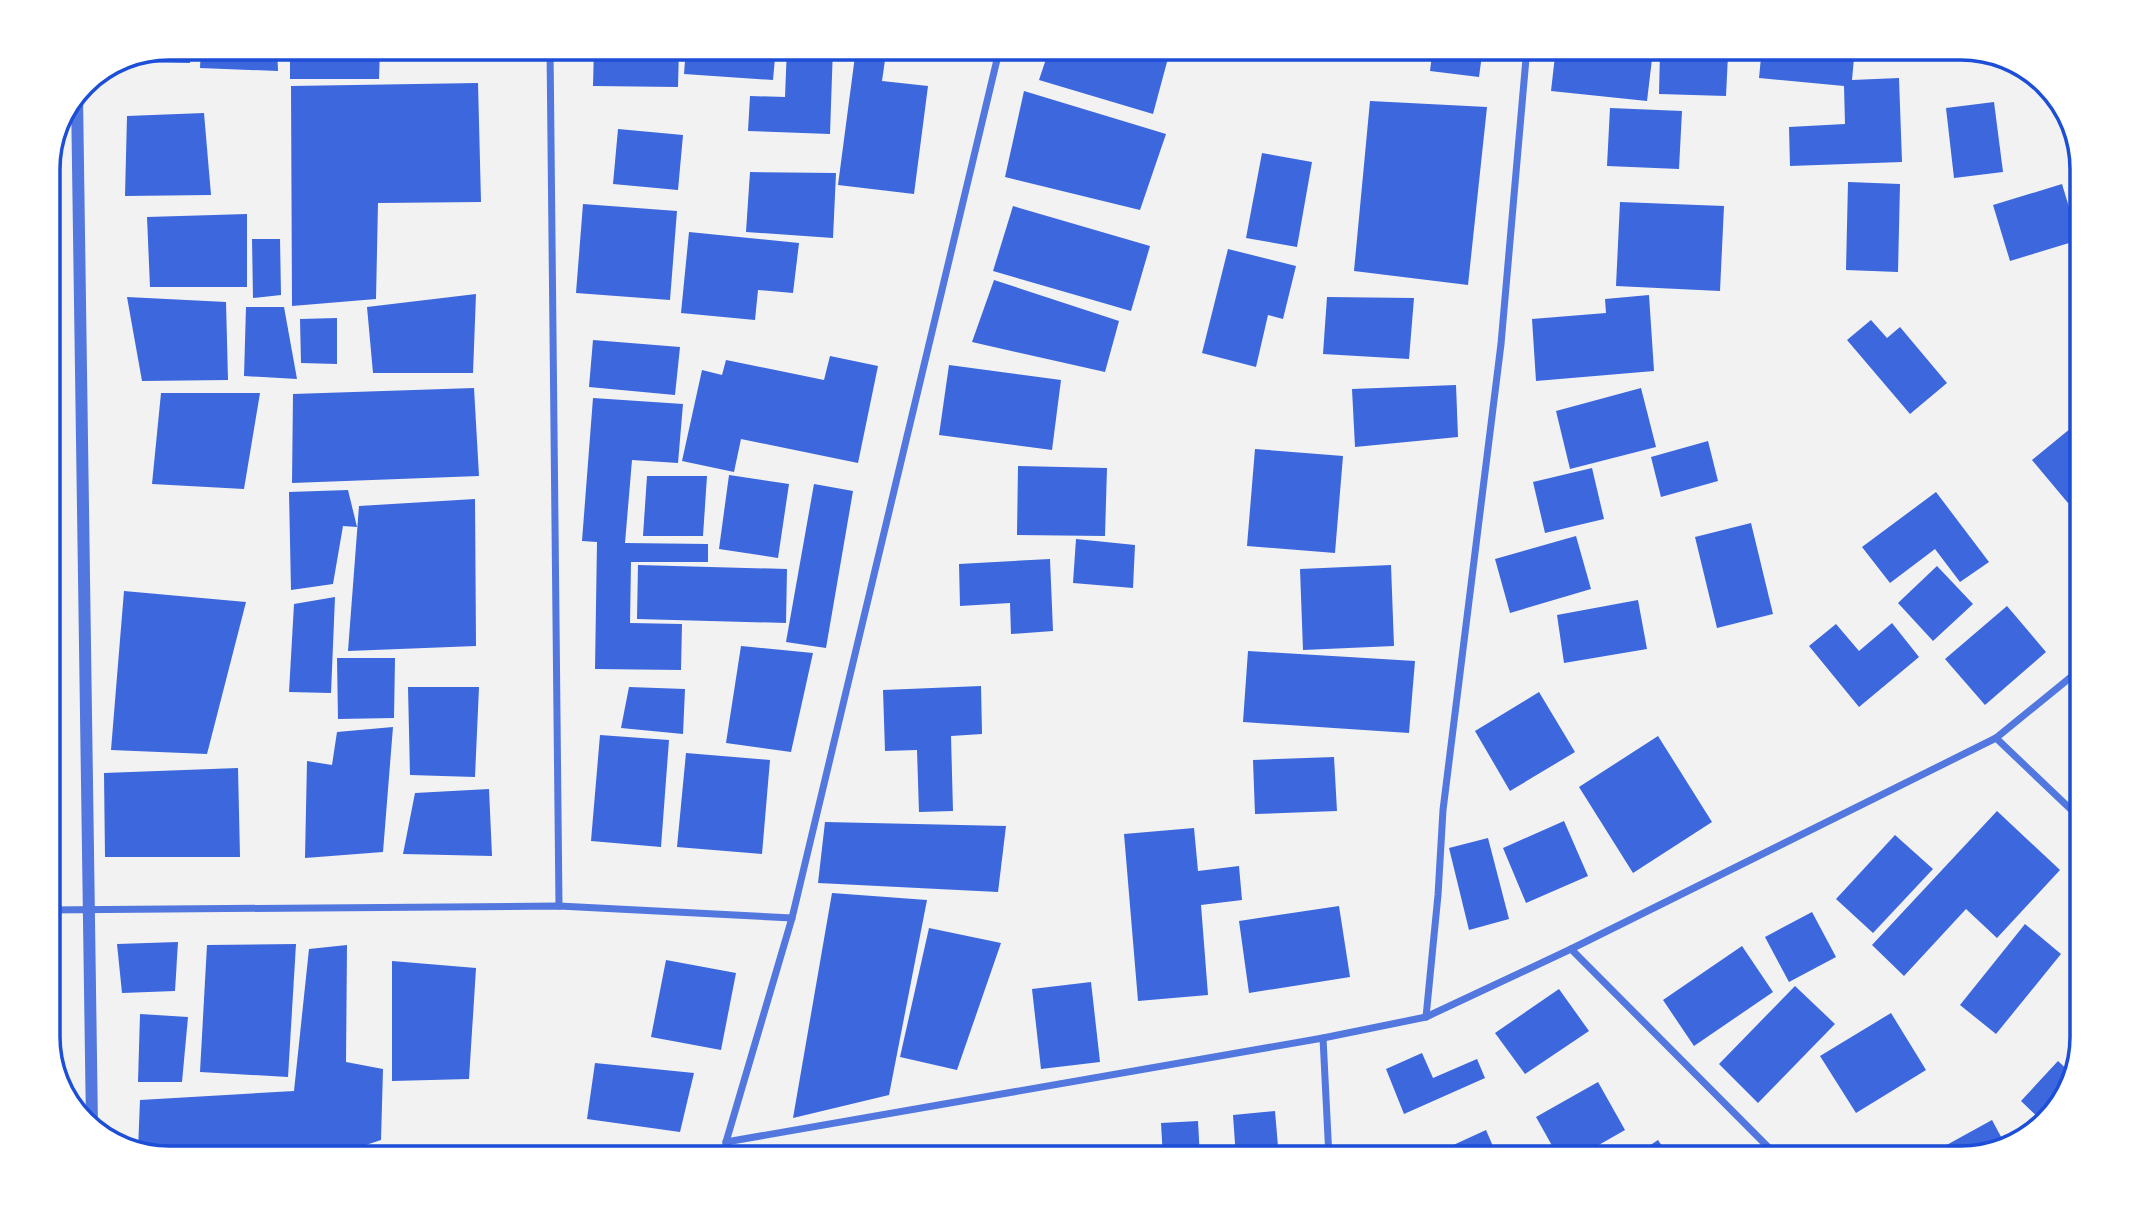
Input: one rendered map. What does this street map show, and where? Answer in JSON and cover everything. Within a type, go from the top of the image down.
[{"type":"street","points":[[550,59],[559,906]]},
{"type":"street","points":[[725,1146],[792,918],[997,59]]},
{"type":"street","points":[[1426,1017],[1443,810],[1500,344],[1526,59]]},
{"type":"street","points":[[77,110],[92,1115]]},
{"type":"street","points":[[726,1142],[1323,1038],[1426,1017],[1572,949],[1996,738],[2070,678]]},
{"type":"street","points":[[1996,738],[2070,808]]},
{"type":"street","points":[[60,910],[559,906],[792,918]]},
{"type":"street","points":[[1572,949],[1767,1146]]},
{"type":"street","points":[[1323,1038],[1328,1146]]},
{"type":"building","points":[[190,59],[190,63],[144,62]]},
{"type":"building","points":[[200,59],[278,59],[278,71],[200,68]]},
{"type":"building","points":[[290,59],[380,59],[379,79],[290,79]]},
{"type":"building","points":[[594,59],[679,59],[678,87],[593,86]]},
{"type":"building","points":[[685,59],[775,59],[773,80],[684,74]]},
{"type":"building","points":[[787,59],[833,59],[830,134],[748,131],[750,96],[785,97]]},
{"type":"building","points":[[855,59],[885,60],[882,81],[928,86],[914,194],[838,185]]},
{"type":"building","points":[[1046,59],[1168,59],[1153,114],[1039,80]]},
{"type":"building","points":[[1432,59],[1481,59],[1479,77],[1430,71]]},
{"type":"building","points":[[1555,59],[1652,59],[1647,101],[1551,91]]},
{"type":"building","points":[[1660,59],[1728,59],[1726,96],[1659,94]]},
{"type":"building","points":[[1761,59],[1854,59],[1852,80],[1899,78],[1902,162],[1790,166],[1789,127],[1845,124],[1844,86],[1759,78]]},
{"type":"building","points":[[478,83],[481,202],[378,203],[376,299],[292,306],[291,86]]},
{"type":"building","points":[[1024,91],[1166,134],[1140,210],[1005,177]]},
{"type":"building","points":[[1370,101],[1487,107],[1468,285],[1354,271]]},
{"type":"building","points":[[1994,102],[2003,172],[1954,178],[1946,108]]},
{"type":"building","points":[[1610,108],[1682,111],[1679,169],[1607,166]]},
{"type":"building","points":[[204,113],[211,195],[125,196],[127,116]]},
{"type":"building","points":[[618,129],[683,135],[678,190],[613,184]]},
{"type":"building","points":[[1262,153],[1312,162],[1297,247],[1246,238]]},
{"type":"building","points":[[750,172],[836,173],[833,238],[746,232]]},
{"type":"building","points":[[1848,182],[1900,184],[1898,272],[1846,270]]},
{"type":"building","points":[[2062,184],[2069,207],[2069,243],[2010,261],[1993,205]]},
{"type":"building","points":[[1620,202],[1724,206],[1720,291],[1616,286]]},
{"type":"building","points":[[583,204],[677,211],[670,300],[576,293]]},
{"type":"building","points":[[1013,206],[1150,246],[1131,311],[993,271]]},
{"type":"building","points":[[247,214],[247,287],[150,287],[147,217]]},
{"type":"building","points":[[689,232],[799,243],[793,293],[758,290],[755,320],[681,313]]},
{"type":"building","points":[[252,239],[280,239],[281,295],[253,298]]},
{"type":"building","points":[[1228,249],[1296,266],[1283,319],[1268,315],[1256,367],[1202,353]]},
{"type":"building","points":[[994,280],[1119,321],[1105,372],[972,342]]},
{"type":"building","points":[[476,294],[473,373],[373,373],[367,307]]},
{"type":"building","points":[[1649,295],[1654,371],[1536,381],[1532,319],[1606,313],[1605,299]]},
{"type":"building","points":[[127,297],[226,302],[228,380],[142,381]]},
{"type":"building","points":[[1327,297],[1414,298],[1409,359],[1323,354]]},
{"type":"building","points":[[246,307],[284,307],[297,379],[244,376]]},
{"type":"building","points":[[337,318],[337,364],[301,363],[300,319]]},
{"type":"building","points":[[1871,320],[1887,338],[1900,327],[1947,383],[1910,414],[1847,340]]},
{"type":"building","points":[[593,340],[680,347],[675,395],[589,387]]},
{"type":"building","points":[[830,356],[878,366],[858,463],[741,439],[734,472],[682,461],[702,370],[722,375],[726,360],[824,380]]},
{"type":"building","points":[[949,365],[1061,380],[1052,450],[939,435]]},
{"type":"building","points":[[1456,385],[1458,437],[1355,447],[1352,389]]},
{"type":"building","points":[[474,388],[479,476],[292,483],[293,394]]},
{"type":"building","points":[[1641,388],[1656,447],[1570,469],[1556,411]]},
{"type":"building","points":[[161,393],[260,393],[244,489],[152,484]]},
{"type":"building","points":[[593,398],[683,404],[678,463],[632,460],[625,543],[708,544],[708,562],[631,562],[630,623],[682,624],[681,670],[595,669],[597,542],[582,541]]},
{"type":"building","points":[[2069,429],[2069,502],[2068,503],[2032,460]]},
{"type":"building","points":[[1708,441],[1718,481],[1661,497],[1651,457]]},
{"type":"building","points":[[1255,449],[1343,456],[1335,553],[1247,546]]},
{"type":"building","points":[[1018,466],[1107,468],[1105,536],[1017,535]]},
{"type":"building","points":[[1592,468],[1604,519],[1545,533],[1533,482]]},
{"type":"building","points":[[729,475],[789,484],[778,558],[719,549]]},
{"type":"building","points":[[647,476],[707,476],[703,536],[643,536]]},
{"type":"building","points":[[814,484],[853,491],[826,648],[786,642]]},
{"type":"building","points":[[348,490],[357,527],[343,526],[333,584],[291,590],[289,492]]},
{"type":"building","points":[[1936,492],[1989,562],[1960,582],[1935,549],[1890,583],[1862,547]]},
{"type":"building","points":[[475,499],[476,646],[348,651],[359,506]]},
{"type":"building","points":[[1751,523],[1773,614],[1717,628],[1695,537]]},
{"type":"building","points":[[1576,536],[1591,589],[1510,613],[1495,559]]},
{"type":"building","points":[[1076,539],[1135,545],[1133,588],[1073,583]]},
{"type":"building","points":[[1050,559],[1053,631],[1011,634],[1010,603],[960,606],[959,564]]},
{"type":"building","points":[[638,565],[787,569],[786,623],[637,619]]},
{"type":"building","points":[[1391,565],[1394,646],[1303,650],[1300,569]]},
{"type":"building","points":[[1937,566],[1973,604],[1933,641],[1898,603]]},
{"type":"building","points":[[124,591],[246,602],[207,754],[111,750]]},
{"type":"building","points":[[335,597],[331,693],[289,692],[294,604]]},
{"type":"building","points":[[1638,600],[1647,649],[1564,663],[1557,615]]},
{"type":"building","points":[[2007,606],[2046,652],[1985,705],[1945,659]]},
{"type":"building","points":[[1892,623],[1919,657],[1859,707],[1809,646],[1836,624],[1859,651]]},
{"type":"building","points":[[741,646],[813,653],[791,752],[726,743]]},
{"type":"building","points":[[1248,651],[1415,661],[1409,733],[1243,722]]},
{"type":"building","points":[[337,658],[395,658],[394,718],[338,719]]},
{"type":"building","points":[[981,686],[982,734],[951,736],[953,811],[919,812],[917,750],[885,751],[883,690]]},
{"type":"building","points":[[408,687],[479,687],[475,777],[410,775]]},
{"type":"building","points":[[629,687],[685,689],[683,734],[621,728]]},
{"type":"building","points":[[1539,692],[1575,752],[1510,791],[1475,731]]},
{"type":"building","points":[[393,727],[383,852],[305,858],[307,761],[332,765],[337,732]]},
{"type":"building","points":[[600,735],[669,740],[661,847],[591,841]]},
{"type":"building","points":[[1658,736],[1712,822],[1633,873],[1579,787]]},
{"type":"building","points":[[686,753],[770,760],[762,854],[677,847]]},
{"type":"building","points":[[1334,757],[1337,811],[1255,814],[1253,760]]},
{"type":"building","points":[[238,768],[240,857],[105,857],[104,773]]},
{"type":"building","points":[[489,789],[492,856],[403,854],[415,793]]},
{"type":"building","points":[[1997,811],[2060,870],[1997,938],[1966,909],[1904,976],[1872,945]]},
{"type":"building","points":[[1564,821],[1588,876],[1526,903],[1503,848]]},
{"type":"building","points":[[825,822],[1006,826],[998,892],[818,883]]},
{"type":"building","points":[[1194,828],[1198,871],[1239,866],[1242,900],[1201,905],[1208,995],[1138,1001],[1124,834]]},
{"type":"building","points":[[1895,835],[1933,869],[1873,933],[1836,899]]},
{"type":"building","points":[[1488,838],[1509,919],[1469,930],[1449,848]]},
{"type":"building","points":[[832,893],[927,900],[889,1095],[793,1118]]},
{"type":"building","points":[[1339,906],[1350,977],[1249,993],[1239,921]]},
{"type":"building","points":[[1812,912],[1836,957],[1789,982],[1765,937]]},
{"type":"building","points":[[2025,924],[2061,954],[1996,1034],[1960,1005]]},
{"type":"building","points":[[929,928],[1001,943],[957,1070],[900,1057]]},
{"type":"building","points":[[178,942],[175,991],[122,993],[117,944]]},
{"type":"building","points":[[296,944],[288,1077],[200,1072],[207,945]]},
{"type":"building","points":[[347,945],[346,1062],[383,1069],[381,1140],[363,1146],[168,1146],[138,1141],[140,1100],[294,1091],[309,949]]},
{"type":"building","points":[[1742,946],[1773,992],[1694,1046],[1663,1000]]},
{"type":"building","points":[[666,960],[736,973],[721,1050],[651,1037]]},
{"type":"building","points":[[392,961],[476,968],[469,1079],[392,1081]]},
{"type":"building","points":[[1091,982],[1100,1062],[1041,1069],[1032,989]]},
{"type":"building","points":[[1795,986],[1835,1024],[1758,1103],[1719,1064]]},
{"type":"building","points":[[1559,989],[1589,1031],[1525,1074],[1495,1033]]},
{"type":"building","points":[[1891,1013],[1926,1070],[1856,1113],[1820,1056]]},
{"type":"building","points":[[140,1014],[188,1017],[182,1082],[138,1082]]},
{"type":"building","points":[[1422,1053],[1433,1078],[1477,1059],[1485,1078],[1404,1114],[1386,1069]]},
{"type":"building","points":[[2058,1061],[2065,1068],[2055,1091],[2036,1115],[2021,1101]]},
{"type":"building","points":[[595,1063],[694,1073],[680,1132],[587,1119]]},
{"type":"building","points":[[1598,1082],[1625,1130],[1597,1146],[1552,1146],[1536,1117]]},
{"type":"building","points":[[1275,1111],[1278,1146],[1235,1146],[1233,1115]]},
{"type":"building","points":[[1992,1120],[2001,1137],[1975,1145],[1945,1146]]},
{"type":"building","points":[[1198,1121],[1199,1146],[1162,1146],[1161,1123]]},
{"type":"building","points":[[1486,1130],[1493,1146],[1451,1146]]},
{"type":"building","points":[[1658,1140],[1662,1146],[1649,1146]]}]
